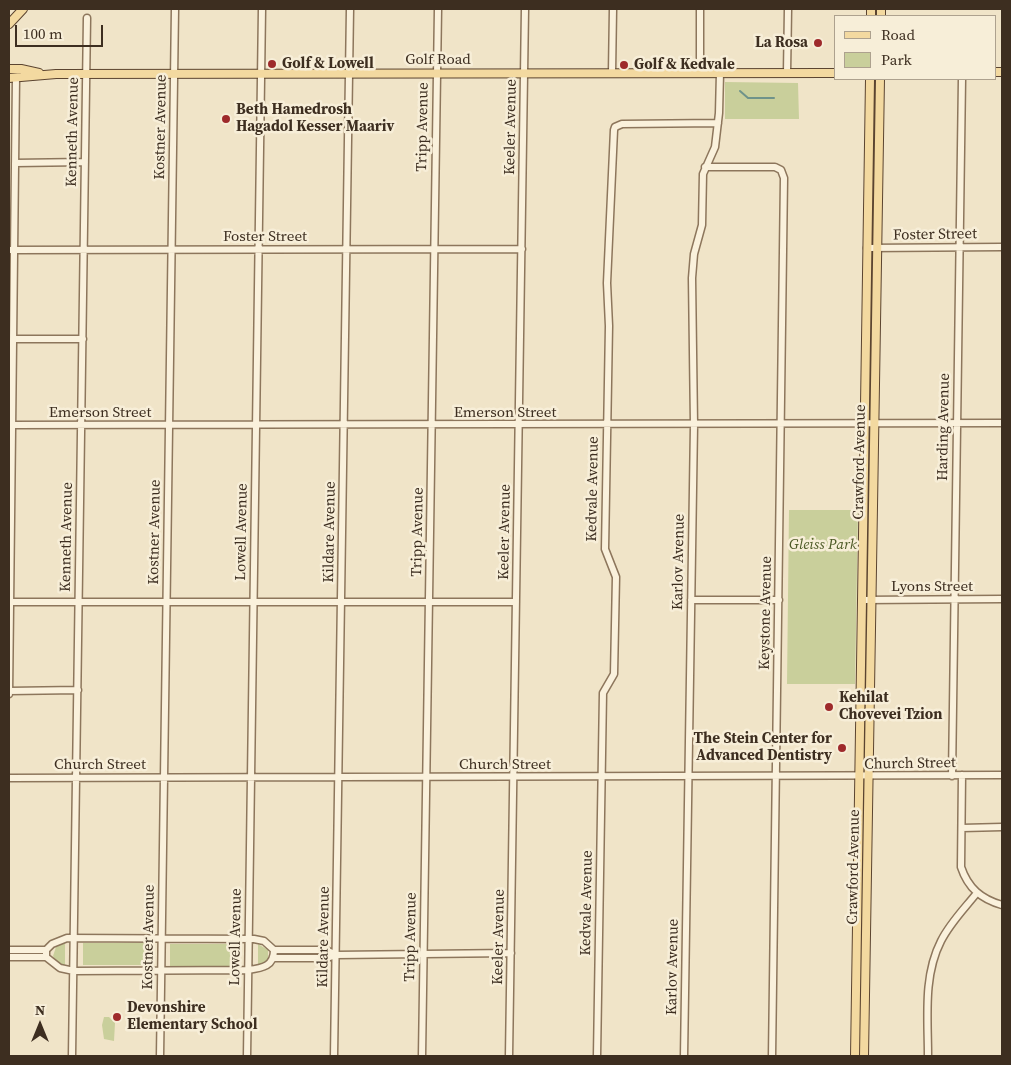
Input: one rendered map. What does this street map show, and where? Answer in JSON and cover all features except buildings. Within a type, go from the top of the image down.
[{"type":"main road","points":[[9,24],[23,9]]},
{"type":"main road","name":"Golf Road","points":[[9,69],[21,69],[41,74]]},
{"type":"main road","name":"Golf Road","points":[[12,78],[41,74],[834,73]]},
{"type":"main road","name":"Crawford Avenue","points":[[855,1056],[870,80]]},
{"type":"main road","name":"Crawford Avenue","points":[[864,1056],[880,80]]},
{"type":"street","name":"Kostner Avenue","points":[[160,1056],[175,9]]},
{"type":"street","name":"Lowell Avenue","points":[[247,1056],[262,9]]},
{"type":"street","name":"Kildare Avenue","points":[[334,1056],[350,9]]},
{"type":"street","name":"Tripp Avenue","points":[[422,1056],[438,9]]},
{"type":"street","name":"Keeler Avenue","points":[[509,1056],[525,9]]},
{"type":"street","points":[[612,74],[613,9]]},
{"type":"street","points":[[700,9],[700,73]]},
{"type":"street","points":[[787,73],[788,9]]},
{"type":"street","name":"Kenneth Avenue","points":[[72,1056],[87,18]]},
{"type":"street","name":"Karlov Avenue","points":[[684,1056],[694,425],[692,269],[702,225],[703,174],[713,154],[718,123],[720,73]]},
{"type":"street","points":[[9,694],[10,426],[13,338],[11,250],[15,163],[12,78]]},
{"type":"street","name":"Harding Avenue","points":[[952,776],[962,80]]},
{"type":"street","name":"Kedvale Avenue","points":[[597,1056],[603,693],[614,674],[616,587],[616,577],[605,549],[608,244],[615,127],[622,124],[718,123]]},
{"type":"street","points":[[15,163],[85,162]]},
{"type":"street","name":"Keystone Avenue","points":[[705,167],[772,167],[782,170],[784,178],[772,1056]]},
{"type":"street","name":"Foster Street","points":[[867,248],[1002,247]]},
{"type":"street","name":"Foster Street","points":[[11,250],[522,249]]},
{"type":"street","points":[[13,338],[83,339]]},
{"type":"street","name":"Emerson Street","points":[[10,426],[1002,423]]},
{"type":"street","name":"Lyons Street","points":[[862,600],[1002,599]]},
{"type":"street","points":[[691,600],[779,600]]},
{"type":"street","points":[[9,602],[516,602]]},
{"type":"street","points":[[9,691],[78,690]]},
{"type":"street","name":"Church Street","points":[[9,778],[869,777],[1002,775]]},
{"type":"street","points":[[962,776],[961,867],[964,877],[976,894],[1002,905]]},
{"type":"street","points":[[962,828],[1002,827]]},
{"type":"street","points":[[928,1056],[929,981],[934,961],[941,942],[950,926],[976,894]]},
{"type":"street","points":[[9,957],[46,954],[59,940],[74,938],[249,938],[264,941],[274,950],[326,950],[336,955]]},
{"type":"street","points":[[9,950],[46,954],[60,968],[74,971],[248,970],[265,968],[274,958],[274,950]]},
{"type":"street","points":[[274,958],[326,958],[336,955],[511,953]]},
{"type":"street","points":[[856,953],[866,954]]},
{"type":"green space","points":[[725,82],[798,83],[799,119],[725,119]]},
{"type":"green space","name":"Gleiss Park","points":[[789,510],[858,510],[855,684],[787,684]]},
{"type":"green space","points":[[65,943],[65,965],[57,963],[53,956],[56,947]]},
{"type":"green space","points":[[83,943],[153,943],[153,965],[83,965]]},
{"type":"green space","points":[[170,944],[240,944],[240,966],[170,966]]},
{"type":"green space","points":[[258,944],[268,950],[268,959],[266,963],[258,966]]},
{"type":"green space","points":[[104,1017],[109,1017],[115,1023],[114,1041],[104,1039],[102,1025]]},
{"type":"waterway","points":[[740,91],[748,98],[774,98]]},
{"type":"place","name":"La Rosa","points":[[818,43]]},
{"type":"place","name":"Golf & Lowell","points":[[272,64]]},
{"type":"place","name":"Golf & Kedvale","points":[[624,65]]},
{"type":"place","name":"Beth Hamedrosh Hagadol Kesser Maariv","points":[[226,119]]},
{"type":"place","name":"Kehilat Chovevei Tzion","points":[[829,707]]},
{"type":"place","name":"The Stein Center for Advanced Dentistry","points":[[842,748]]},
{"type":"place","name":"Devonshire Elementary School","points":[[117,1017]]}]
